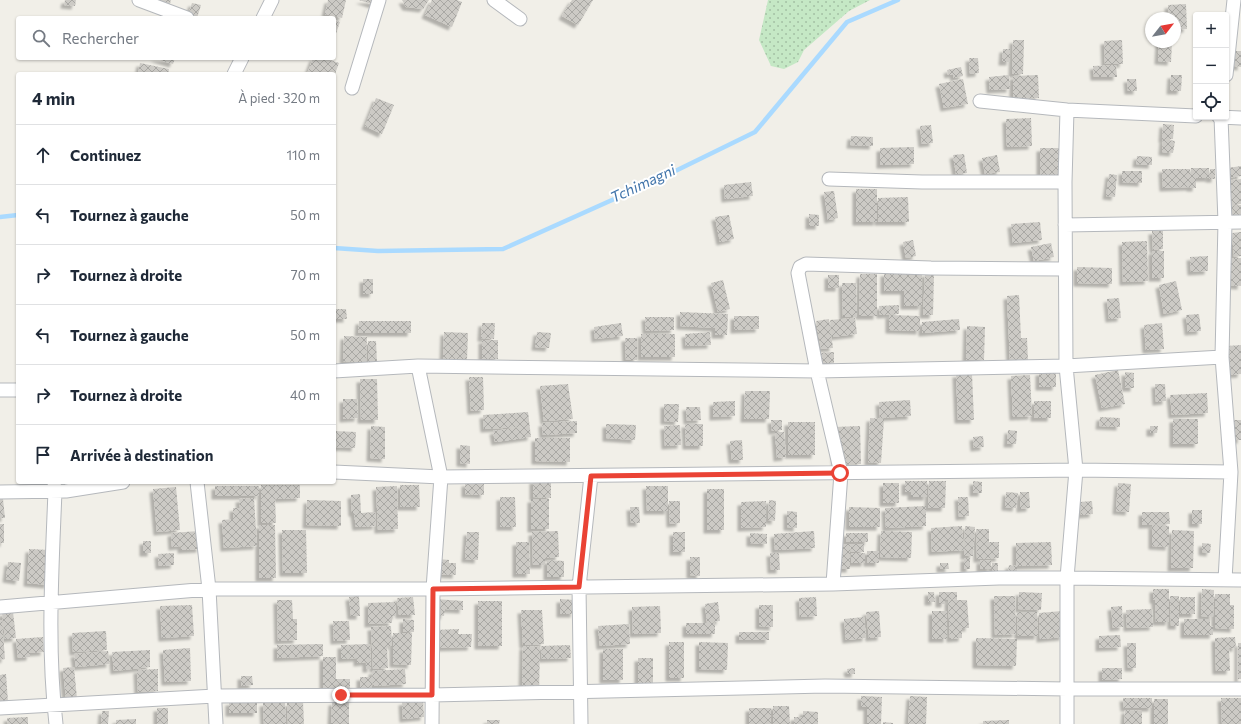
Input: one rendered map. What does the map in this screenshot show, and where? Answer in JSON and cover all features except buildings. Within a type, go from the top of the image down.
[{"type":"street","points":[[139,0],[143,3],[180,16]]},
{"type":"street","points":[[264,16],[272,0]]},
{"type":"street","points":[[352,88],[379,0]]},
{"type":"street","points":[[494,0],[520,18]]},
{"type":"street","points":[[1229,48],[1234,0]]},
{"type":"street","points":[[235,72],[241,60]]},
{"type":"street","points":[[980,101],[1067,110],[1193,116]]},
{"type":"street","points":[[1066,724],[1068,578],[1076,470],[1066,366],[1065,182],[1067,110]]},
{"type":"street","points":[[1229,117],[1241,118]]},
{"type":"street","points":[[1221,120],[1225,222],[1222,357],[1231,472],[1225,580]]},
{"type":"street","points":[[829,179],[922,182],[1065,182]]},
{"type":"street","points":[[1065,225],[1241,222]]},
{"type":"street","points":[[833,584],[840,473],[817,371],[798,274],[800,267],[806,264],[930,268],[1065,268]]},
{"type":"street","points":[[336,371],[418,366],[817,371],[1066,366],[1222,357]]},
{"type":"street","points":[[418,366],[441,477],[433,589],[432,724]]},
{"type":"street","points":[[0,390],[16,390]]},
{"type":"street","points":[[336,472],[441,477],[1076,470],[1231,472]]},
{"type":"street","points":[[581,724],[579,587],[591,476]]},
{"type":"street","points":[[0,492],[54,487],[66,491],[110,484]]},
{"type":"street","points":[[197,484],[209,590],[216,724]]},
{"type":"street","points":[[54,487],[51,603],[54,705],[56,724]]},
{"type":"street","points":[[0,607],[209,590],[833,584],[999,578],[1241,580]]},
{"type":"street","points":[[0,708],[215,696],[432,695],[825,686],[1067,689],[1241,689]]},
{"type":"green space","points":[[768,0],[870,0],[849,11],[804,50],[798,62],[784,69],[771,66],[759,40]]},
{"type":"waterway","name":"Tchimagni","points":[[336,248],[378,251],[503,249],[661,178],[755,132],[847,22],[898,0]]},
{"type":"waterway","name":"Tchimagni","points":[[0,217],[16,215]]},
{"type":"route","points":[[341,695],[432,695],[433,589],[579,587],[591,476],[840,473]]}]
